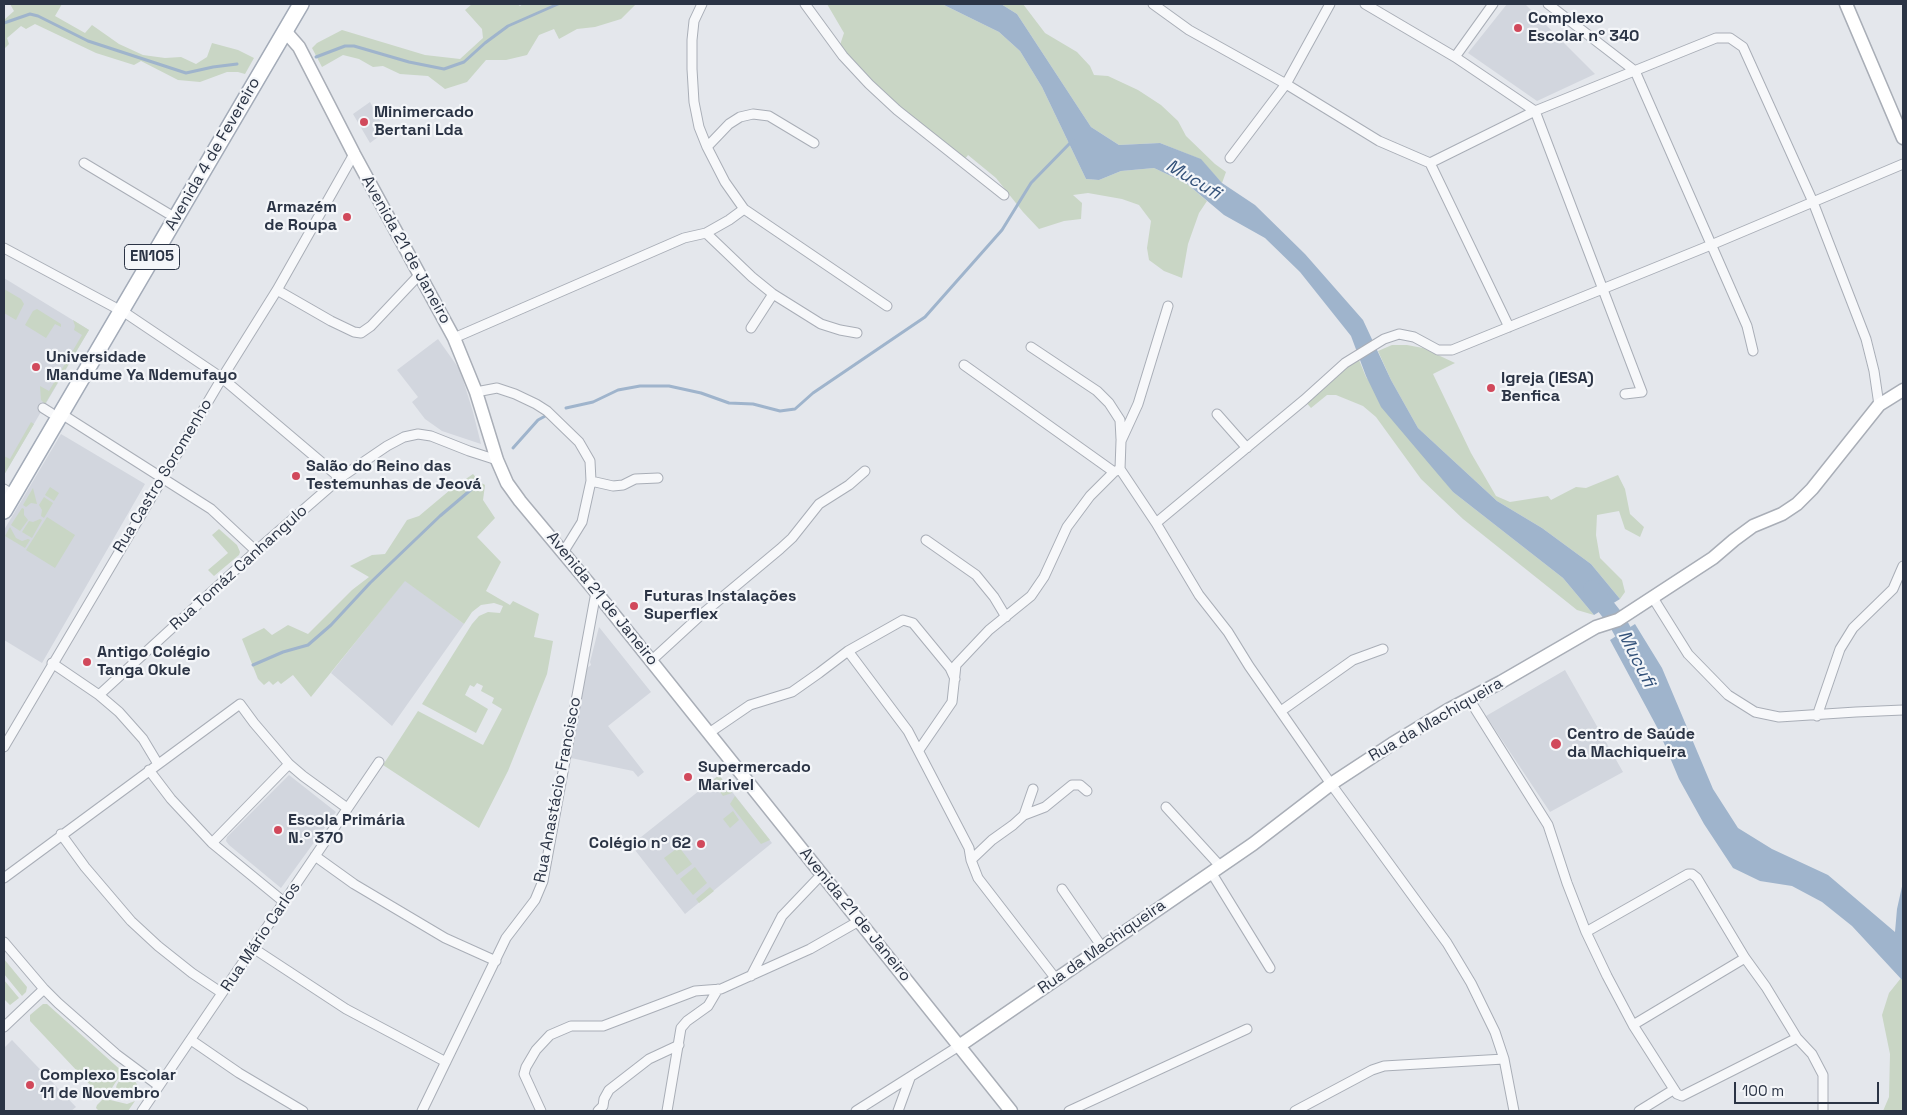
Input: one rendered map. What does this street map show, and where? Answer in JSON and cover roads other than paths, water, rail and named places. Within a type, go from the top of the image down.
[{"type":"main road","name":"Avenida 4 de Fevereiro","points":[[117,309],[169,214],[293,4]]},
{"type":"main road","name":"Avenida 4 de Fevereiro","points":[[5,492],[51,412],[117,309],[301,4]]},
{"type":"main road","points":[[1846,4],[1903,138]]},
{"type":"main road","name":"Avenida 21 de Janeiro","points":[[285,31],[299,47],[354,154],[454,338],[476,392],[497,460],[507,482],[520,501],[564,551],[652,660],[1011,1111]]},
{"type":"main road","name":"Rua da Machiqueira","points":[[959,1046],[1253,844],[1331,784],[1392,744],[1596,627],[1618,620],[1713,558],[1753,526],[1782,514],[1797,504],[1825,474],[1879,405],[1903,390]]},
{"type":"main road","name":"Avenida 4 de Fevereiro","points":[[4,511],[51,412]]},
{"type":"street","points":[[702,4],[694,21],[692,69],[694,102],[699,127],[725,182],[744,209],[887,306]]},
{"type":"street","points":[[805,4],[844,56],[869,84],[897,110],[1004,195]]},
{"type":"street","points":[[1153,4],[1189,30],[1286,84],[1379,141],[1430,163],[1509,327]]},
{"type":"street","points":[[1230,158],[1286,84],[1330,4]]},
{"type":"street","points":[[1365,4],[1455,57],[1535,111],[1642,392],[1625,394]]},
{"type":"street","points":[[1455,57],[1493,4]]},
{"type":"street","points":[[1548,4],[1635,71],[1747,326],[1753,352]]},
{"type":"street","points":[[1430,163],[1535,111],[1716,38],[1730,38],[1744,47],[1812,202],[1866,339],[1874,371],[1879,405]]},
{"type":"street","points":[[707,147],[729,124],[740,117],[753,114],[769,116],[814,144]]},
{"type":"street","name":"Rua Castro Soromenho","points":[[4,748],[52,663],[222,378],[277,290],[354,154]]},
{"type":"street","points":[[84,163],[169,214]]},
{"type":"street","points":[[1156,523],[1304,400],[1345,362],[1384,339],[1399,334],[1414,337],[1438,350],[1452,350],[1711,245],[1903,164]]},
{"type":"street","points":[[454,338],[684,238],[706,233],[744,209]]},
{"type":"street","points":[[706,233],[752,277],[774,294],[821,324],[857,333]]},
{"type":"street","points":[[4,248],[117,309],[222,378],[340,478]]},
{"type":"street","points":[[277,290],[331,321],[354,332],[361,333],[371,326],[420,274]]},
{"type":"street","points":[[751,328],[774,294]]},
{"type":"street","points":[[919,750],[952,702],[956,665],[989,630],[1031,596],[1044,577],[1067,527],[1090,496],[1117,471],[1122,441],[1138,404],[1168,306]]},
{"type":"street","points":[[1031,347],[1097,391],[1110,403],[1120,420],[1122,441]]},
{"type":"street","points":[[964,365],[1117,471],[1156,523],[1199,595],[1228,632],[1249,666],[1331,784],[1447,943],[1480,1000],[1495,1032],[1504,1059],[1514,1111]]},
{"type":"street","points":[[476,392],[497,388],[528,400],[546,411],[579,442],[590,461],[591,480],[582,522],[564,551]]},
{"type":"street","points":[[51,412],[163,477],[211,509],[256,551]]},
{"type":"street","points":[[1217,414],[1247,448]]},
{"type":"street","name":"Rua Tomáz Canhangulo","points":[[99,695],[256,551],[340,478],[388,446],[404,437],[418,434],[431,436],[497,460]]},
{"type":"street","points":[[652,660],[701,615],[792,538],[819,504],[849,485],[865,471]]},
{"type":"street","points":[[591,480],[613,486],[623,486],[635,479],[658,478]]},
{"type":"street","points":[[926,540],[976,575],[994,597],[1006,617]]},
{"type":"street","points":[[1817,716],[1840,649],[1853,628],[1893,589],[1903,566]]},
{"type":"street","name":"Rua Anastácio Francisco","points":[[422,1111],[506,938],[534,900],[543,881],[596,592]]},
{"type":"street","points":[[1653,598],[1688,654],[1728,695],[1755,712],[1779,717],[1903,710]]},
{"type":"street","points":[[709,733],[750,705],[792,692],[848,651],[903,620],[913,623],[950,668],[955,679]]},
{"type":"street","points":[[1281,711],[1353,660],[1383,650]]},
{"type":"street","points":[[848,651],[908,731],[919,750],[969,848],[971,860],[978,878],[1056,979]]},
{"type":"street","points":[[52,663],[99,695],[119,712],[143,739],[158,764]]},
{"type":"street","points":[[1469,699],[1548,825],[1566,883],[1586,932],[1633,1025],[1673,1090],[1682,1096],[1797,1038]]},
{"type":"street","points":[[4,878],[240,704],[289,764],[347,808]]},
{"type":"street","name":"Rua Mário Carlos","points":[[142,1111],[379,762]]},
{"type":"street","points":[[212,844],[289,764]]},
{"type":"street","points":[[149,770],[171,799],[212,844],[284,902]]},
{"type":"street","points":[[1024,815],[1045,807],[1072,785],[1080,785],[1086,791]]},
{"type":"street","points":[[971,860],[992,840],[1014,825],[1024,815],[1033,789]]},
{"type":"street","points":[[1166,808],[1215,869],[1270,968]]},
{"type":"street","points":[[62,834],[100,886],[132,921],[158,946],[192,973],[222,993]]},
{"type":"street","points":[[315,856],[354,884],[429,929],[496,961]]},
{"type":"street","points":[[751,976],[782,916],[822,874]]},
{"type":"street","points":[[1586,932],[1688,874],[1692,874],[1697,878],[1744,958],[1766,987],[1797,1038],[1812,1054],[1823,1075],[1823,1111]]},
{"type":"street","points":[[1062,888],[1102,947]]},
{"type":"street","points":[[541,1111],[524,1074],[536,1050],[550,1035],[571,1026],[603,1026],[695,991],[718,989],[751,976],[810,948],[859,921]]},
{"type":"street","points":[[4,942],[44,989],[104,1043],[159,1086]]},
{"type":"street","points":[[253,948],[346,1009],[446,1062]]},
{"type":"street","points":[[1633,1025],[1744,958]]},
{"type":"street","points":[[5,1023],[44,989]]},
{"type":"street","points":[[668,1111],[681,1028],[687,1021],[708,1006],[718,989]]},
{"type":"street","points":[[1069,1111],[1247,1029]]},
{"type":"street","points":[[191,1040],[239,1073],[302,1111]]},
{"type":"street","points":[[598,1111],[603,1106],[604,1099],[610,1090],[650,1058],[679,1045]]},
{"type":"street","points":[[856,1111],[959,1046]]},
{"type":"street","points":[[1295,1111],[1372,1070],[1384,1066],[1504,1059]]},
{"type":"street","points":[[898,1111],[910,1078]]},
{"type":"street","points":[[1639,1111],[1673,1090]]},
{"type":"water","points":[[942,4],[1001,4],[1017,14],[1091,127],[1119,145],[1160,143],[1201,159],[1222,183],[1255,205],[1305,254],[1363,320],[1391,380],[1418,428],[1497,501],[1542,528],[1591,564],[1620,599],[1594,615],[1563,578],[1453,492],[1381,407],[1366,376],[1351,336],[1300,272],[1265,238],[1224,215],[1186,183],[1154,168],[1121,171],[1099,180],[1086,179],[1042,87],[1020,51],[999,32]]},
{"type":"water","points":[[1635,624],[1662,668],[1713,789],[1738,828],[1772,849],[1828,875],[1895,932],[1897,909],[1903,882],[1903,981],[1852,926],[1822,902],[1792,886],[1760,881],[1733,868],[1704,824],[1679,779],[1658,729],[1610,640]]},
{"type":"waterway","points":[[316,57],[345,46],[354,46],[409,62],[444,69],[464,62],[508,26],[558,4]]},
{"type":"waterway","points":[[4,23],[30,14],[38,16],[88,41],[186,73],[237,64]]},
{"type":"waterway","points":[[566,408],[593,402],[618,390],[640,386],[669,386],[701,393],[729,403],[753,404],[780,411],[795,409],[813,393],[925,317],[1002,230],[1031,183],[1073,140]]},
{"type":"waterway","points":[[513,448],[538,420],[547,415]]},
{"type":"waterway","points":[[253,665],[283,652],[308,645],[331,625],[370,583],[440,516],[480,482]]},
{"type":"waterway","name":"Mucufi","points":[[1592,589],[1617,621],[1634,652]]},
{"type":"place","name":"Complexo Escolar nº 340","points":[[1518,28]]},
{"type":"place","name":"Minimercado Bertani Lda","points":[[364,122]]},
{"type":"place","name":"Armazém de Roupa","points":[[347,217]]},
{"type":"place","name":"Universidade Mandume Ya Ndemufayo","points":[[36,367]]},
{"type":"place","name":"Igreja (IESA) Benfica","points":[[1491,388]]},
{"type":"place","name":"Salão do Reino das Testemunhas de Jeová","points":[[296,476]]},
{"type":"place","name":"Futuras Instalações Superflex","points":[[634,606]]},
{"type":"place","name":"Antigo Colégio Tanga Okule","points":[[87,662]]},
{"type":"place","name":"Centro de Saúde da Machiqueira","points":[[1556,744]]},
{"type":"place","name":"Supermercado Marivel","points":[[688,777]]},
{"type":"place","name":"Escola Primária N.º 370","points":[[278,830]]},
{"type":"place","name":"Colégio nº 62","points":[[701,844]]},
{"type":"place","name":"Complexo Escolar 11 de Novembro","points":[[30,1085]]}]
